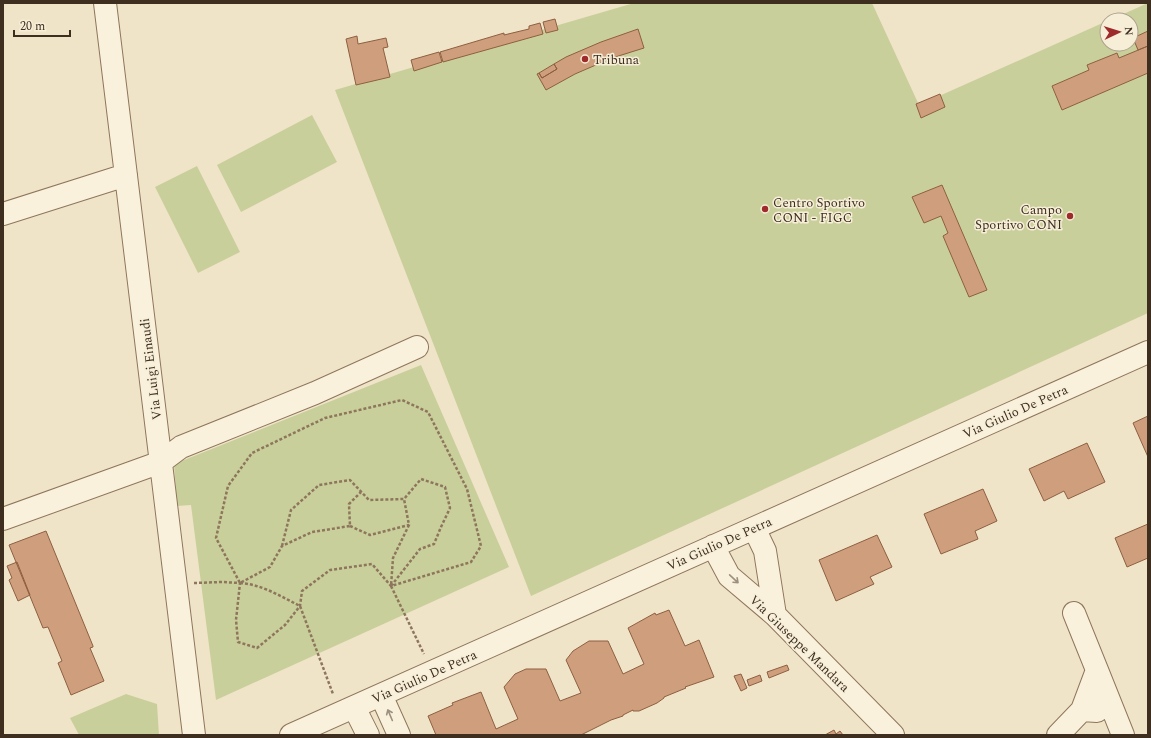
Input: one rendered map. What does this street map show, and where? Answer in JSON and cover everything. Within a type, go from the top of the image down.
[{"type":"street","name":"Via Luigi Einaudi","points":[[105,3],[194,735]]},
{"type":"street","points":[[3,214],[126,175]]},
{"type":"street","points":[[3,519],[161,462],[182,447],[315,393],[418,348]]},
{"type":"street","name":"Via Giulio De Petra","points":[[291,735],[1148,352]]},
{"type":"street","points":[[754,528],[765,551],[775,615]]},
{"type":"street","name":"Via Giuseppe Mandara","points":[[713,546],[730,576],[775,615],[893,735]]},
{"type":"street","points":[[1074,613],[1124,735]]},
{"type":"street","points":[[1058,735],[1082,710],[1097,670]]},
{"type":"street","points":[[382,695],[399,735]]},
{"type":"street","points":[[347,710],[368,735]]},
{"type":"street","points":[[1082,710],[1114,712]]},
{"type":"path","points":[[391,586],[471,562],[481,546],[467,489],[428,412],[402,400],[326,418],[252,453],[228,486],[216,538],[240,583],[236,620],[238,642],[257,648],[285,625],[300,606],[302,591],[330,570],[372,564],[391,586],[433,672]]},
{"type":"path","points":[[240,583],[270,567],[282,546],[291,510],[319,485],[350,480],[369,500],[404,499],[421,479],[445,487],[450,508],[434,544],[420,549],[391,586]]},
{"type":"path","points":[[350,526],[349,504],[361,492]]},
{"type":"path","points":[[391,586],[393,558],[409,525],[404,499]]},
{"type":"path","points":[[282,546],[312,532],[350,526],[370,535],[409,525]]},
{"type":"path","points":[[176,584],[222,582],[248,583],[300,606],[347,710]]},
{"type":"green space","name":"Centro Sportivo CONI - FIGC","points":[[634,3],[872,3],[919,105],[1099,25],[1099,52],[1139,52],[1139,12],[1128,12],[1148,3],[1148,313],[531,596],[335,90]]},
{"type":"green space","points":[[312,115],[337,162],[241,212],[217,165]]},
{"type":"green space","points":[[197,166],[240,252],[198,273],[155,187]]},
{"type":"green space","points":[[421,365],[509,567],[216,700],[191,505],[177,506],[174,464]]},
{"type":"green space","points":[[126,694],[157,704],[159,735],[79,735],[70,718]]},
{"type":"building","points":[[555,19],[558,30],[546,33],[543,22]]},
{"type":"building","points":[[540,23],[543,34],[443,62],[440,52],[504,33],[504,35],[529,29],[529,26]]},
{"type":"building","name":"Tribuna","points":[[638,29],[644,48],[612,58],[575,74],[546,90],[537,74],[539,73],[542,78],[557,69],[554,64],[566,57],[601,42]]},
{"type":"building","points":[[1148,31],[1148,46],[1139,50],[1139,35]]},
{"type":"building","points":[[357,36],[358,44],[386,38],[388,47],[383,48],[390,77],[356,85],[346,39]]},
{"type":"building","points":[[1148,46],[1148,73],[1062,110],[1052,86],[1089,70],[1087,65],[1117,53],[1119,58],[1134,52],[1139,52],[1139,50]]},
{"type":"building","points":[[439,52],[442,62],[414,71],[411,60]]},
{"type":"building","points":[[554,64],[557,69],[542,78],[539,73]]},
{"type":"building","points":[[940,94],[945,107],[921,118],[916,104]]},
{"type":"building","points":[[942,185],[987,290],[969,297],[943,236],[948,233],[941,216],[924,223],[912,197]]},
{"type":"building","points":[[1148,416],[1148,457],[1133,423]]},
{"type":"building","points":[[1087,443],[1105,482],[1068,499],[1064,491],[1044,501],[1029,469]]},
{"type":"building","points":[[983,489],[997,521],[975,531],[978,539],[941,554],[924,514]]},
{"type":"building","points":[[1148,524],[1148,558],[1127,567],[1115,538]]},
{"type":"building","points":[[46,531],[93,646],[90,648],[104,681],[71,695],[58,663],[62,661],[48,627],[43,628],[9,545]]},
{"type":"building","points":[[877,535],[892,567],[870,577],[874,584],[836,601],[819,560]]},
{"type":"building","points":[[17,562],[30,595],[18,601],[9,580],[12,578],[7,566]]},
{"type":"building","points":[[669,610],[685,646],[699,640],[714,677],[685,687],[686,688],[664,697],[657,703],[639,711],[633,710],[581,735],[436,735],[428,716],[453,705],[452,703],[481,692],[496,729],[518,719],[504,687],[515,674],[526,669],[546,669],[560,701],[581,693],[566,660],[573,651],[589,641],[608,641],[623,674],[644,664],[628,628],[655,613],[656,615]]},
{"type":"building","points":[[787,665],[789,670],[769,678],[767,672]]},
{"type":"building","points":[[741,674],[747,688],[741,691],[734,676]]},
{"type":"building","points":[[760,675],[762,681],[749,686],[747,680]]},
{"type":"building","points":[[834,730],[836,734],[840,731],[843,735],[825,735]]},
{"type":"place","name":"Tribuna","points":[[585,59]]},
{"type":"place","name":"Centro Sportivo CONI - FIGC","points":[[765,209]]},
{"type":"place","name":"Campo Sportivo CONI","points":[[1070,216]]}]
